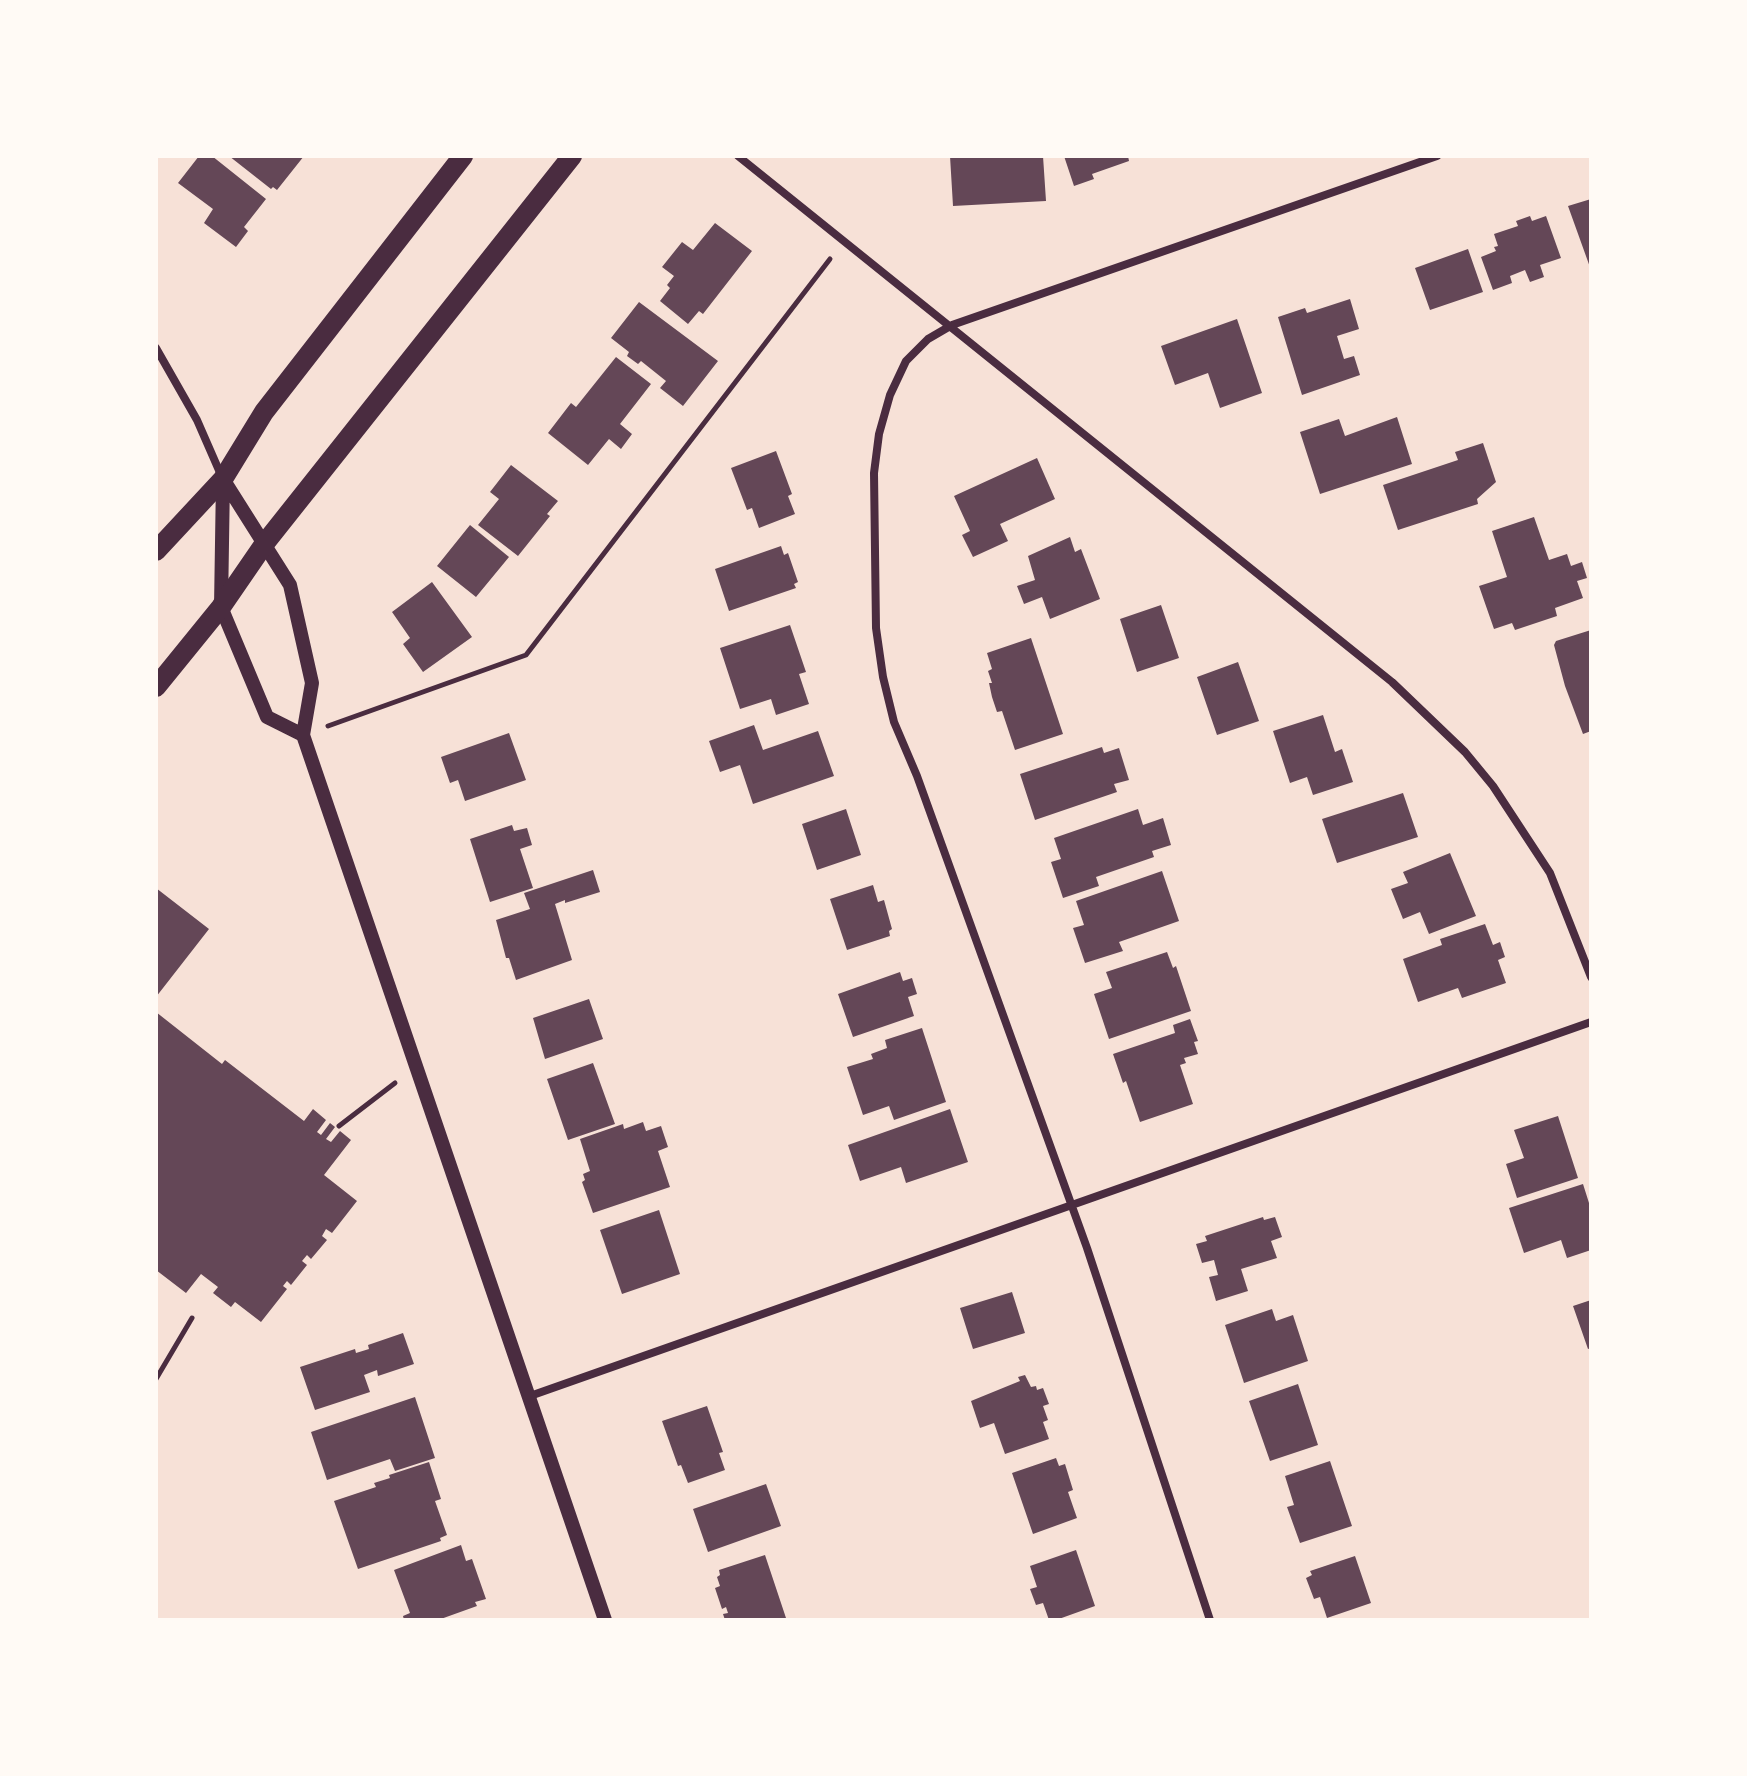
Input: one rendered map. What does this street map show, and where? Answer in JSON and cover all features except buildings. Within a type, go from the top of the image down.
[{"type":"main road","points":[[156,551],[223,479],[264,412],[463,156]]},
{"type":"main road","points":[[156,687],[221,607],[265,543],[572,156]]},
{"type":"street","points":[[738,156],[843,242],[952,325],[1392,682],[1465,752],[1493,786],[1550,873],[1591,977]]},
{"type":"street","points":[[1210,1620],[1072,1206],[917,776],[894,722],[876,628],[874,473],[879,434],[890,395],[906,361],[928,339],[952,325],[1437,156]]},
{"type":"street","points":[[156,348],[197,420],[223,479],[290,585],[312,683],[303,735],[605,1620]]},
{"type":"street","points":[[223,479],[221,607],[267,717],[303,735]]},
{"type":"street","points":[[530,1396],[1591,1022]]},
{"type":"path","points":[[303,735],[526,655],[843,242]]},
{"type":"path","points":[[339,1126],[417,1066]]},
{"type":"path","points":[[156,1379],[192,1318]]}]
